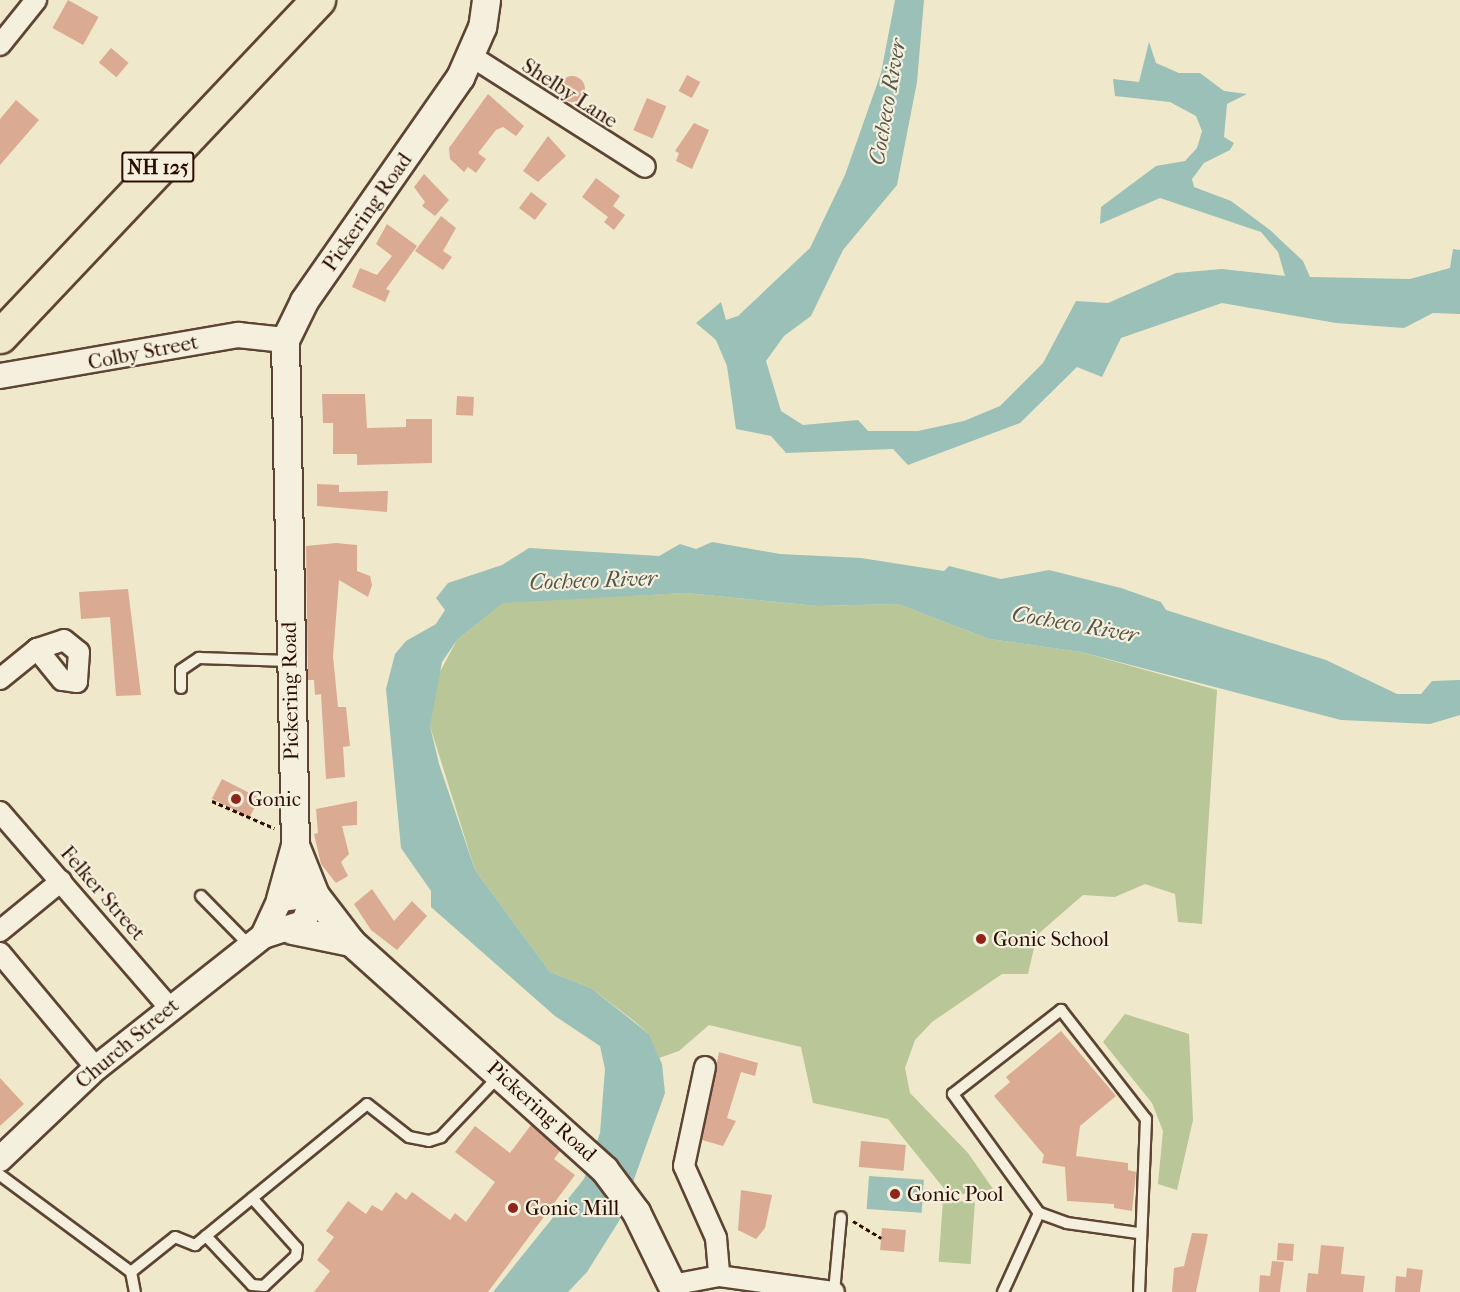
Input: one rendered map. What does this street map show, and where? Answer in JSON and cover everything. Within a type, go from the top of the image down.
[{"type":"highway","name":"NH 125","points":[[0,336],[318,0]]},
{"type":"main road","name":"Pickering Road","points":[[486,0],[471,56],[304,301],[285,340],[289,661],[285,837],[315,895],[351,942],[587,1150],[636,1212],[674,1289]]},
{"type":"main road","points":[[280,899],[285,837]]},
{"type":"main road","points":[[292,930],[351,942]]},
{"type":"street","points":[[0,45],[36,0]]},
{"type":"street","name":"Shelby Lane","points":[[471,56],[645,167]]},
{"type":"street","name":"Colby Street","points":[[0,376],[238,335],[285,340]]},
{"type":"street","points":[[0,679],[37,649]]},
{"type":"street","name":"Felker Street","points":[[0,812],[169,1007]]},
{"type":"street","points":[[0,931],[61,881]]},
{"type":"street","points":[[280,899],[315,895],[309,917],[292,930]]},
{"type":"street","name":"Church Street","points":[[256,941],[280,899]]},
{"type":"street","name":"Church Street","points":[[0,1159],[96,1068],[169,1007],[256,941],[292,930]]},
{"type":"street","points":[[0,952],[96,1068]]},
{"type":"street","points":[[705,1067],[684,1166],[718,1245],[719,1276]]},
{"type":"street","points":[[674,1289],[719,1276],[834,1292]]},
{"type":"lane","points":[[180,688],[181,670],[199,658],[289,661]]},
{"type":"lane","points":[[201,896],[256,941]]},
{"type":"lane","points":[[1138,1233],[1066,1223],[1039,1213],[953,1094],[1061,1010],[1146,1119],[1138,1233],[1139,1292]]},
{"type":"lane","points":[[131,1272],[175,1237],[187,1246],[206,1236],[367,1104],[409,1137],[429,1141],[441,1137],[501,1074]]},
{"type":"lane","points":[[0,1175],[131,1272],[135,1292]]},
{"type":"lane","points":[[206,1236],[252,1286],[264,1286],[296,1256],[297,1248],[252,1198]]},
{"type":"lane","points":[[1003,1292],[1039,1213]]},
{"type":"lane","points":[[834,1292],[846,1219]]},
{"type":"path","points":[[212,801],[285,837]]},
{"type":"path","points":[[846,1219],[881,1238]]},
{"type":"green space","points":[[686,593],[817,606],[898,604],[989,639],[1081,652],[1217,690],[1202,924],[1178,922],[1175,894],[1145,884],[1115,897],[1083,895],[1037,935],[1028,974],[1002,974],[932,1022],[915,1040],[905,1068],[910,1093],[968,1153],[993,1189],[950,1196],[888,1119],[813,1103],[801,1047],[709,1025],[679,1051],[659,1058],[649,1034],[634,1021],[591,988],[550,972],[475,870],[430,726],[435,681],[457,640],[504,602]]},
{"type":"green space","points":[[1125,1014],[1189,1034],[1193,1120],[1177,1190],[1158,1184],[1163,1131],[1152,1103],[1103,1042]]},
{"type":"green space","points":[[943,1200],[975,1202],[971,1264],[939,1262]]},
{"type":"water","name":"Cocheco River","points":[[895,0],[924,0],[917,82],[897,185],[843,250],[811,316],[784,336],[766,361],[781,411],[803,425],[858,420],[868,431],[918,431],[964,421],[1000,406],[1043,363],[1076,301],[1108,303],[1176,273],[1222,269],[1285,276],[1278,252],[1261,232],[1160,198],[1100,224],[1101,207],[1156,166],[1185,161],[1197,148],[1202,131],[1196,116],[1170,102],[1115,96],[1113,79],[1139,82],[1149,42],[1156,63],[1179,73],[1200,73],[1224,91],[1247,94],[1227,104],[1224,137],[1234,143],[1230,150],[1204,163],[1192,179],[1194,187],[1231,201],[1270,230],[1303,261],[1310,277],[1410,279],[1450,268],[1453,249],[1460,250],[1460,314],[1433,313],[1404,328],[1336,323],[1222,303],[1121,338],[1102,377],[1077,367],[1020,423],[908,465],[893,449],[786,453],[771,436],[736,429],[727,366],[716,340],[696,323],[721,302],[726,320],[738,316],[810,248],[845,175],[881,73]]},
{"type":"water","name":"Cocheco River","points":[[712,542],[780,554],[861,558],[944,571],[949,566],[1001,579],[1049,570],[1121,588],[1161,602],[1166,610],[1326,660],[1397,694],[1421,694],[1432,681],[1460,680],[1460,715],[1430,724],[1341,720],[1081,652],[989,639],[898,604],[817,606],[686,593],[503,603],[457,640],[442,662],[430,726],[439,764],[475,870],[550,972],[591,988],[649,1034],[662,1064],[665,1093],[619,1221],[587,1272],[568,1292],[493,1292],[584,1179],[600,1133],[605,1069],[600,1046],[555,1016],[431,907],[431,891],[401,848],[386,689],[395,654],[406,641],[436,624],[445,610],[436,598],[448,583],[502,565],[529,548],[659,556],[680,544],[696,549]]},
{"type":"water","name":"Gonic Pool","points":[[869,1176],[924,1180],[922,1213],[867,1209]]},
{"type":"building","points":[[68,0],[99,17],[83,45],[52,28]]},
{"type":"building","points":[[111,48],[129,63],[116,77],[99,63]]},
{"type":"building","points":[[687,75],[700,82],[692,98],[679,91]]},
{"type":"building","points":[[572,76],[581,80],[585,89],[581,98],[572,102],[563,98],[559,89],[563,80]]},
{"type":"building","points":[[488,94],[524,126],[516,136],[503,127],[496,130],[478,153],[486,159],[476,173],[468,167],[464,172],[450,159],[449,148]]},
{"type":"building","points":[[647,98],[666,106],[653,138],[633,130]]},
{"type":"building","points":[[16,100],[39,120],[0,165],[0,119]]},
{"type":"building","points":[[694,123],[709,130],[692,169],[676,161],[679,153],[675,151]]},
{"type":"building","points":[[548,136],[566,156],[538,182],[523,171]]},
{"type":"building","points":[[424,174],[449,200],[435,216],[422,206],[425,202],[414,187]]},
{"type":"building","points":[[596,178],[620,196],[613,206],[625,215],[614,230],[604,222],[608,217],[582,197]]},
{"type":"building","points":[[531,192],[547,204],[535,220],[519,208]]},
{"type":"building","points":[[441,216],[456,228],[443,251],[452,257],[443,270],[415,251]]},
{"type":"building","points":[[387,224],[417,246],[386,289],[390,291],[385,302],[352,287],[360,268],[377,275],[392,256],[376,244]]},
{"type":"building","points":[[322,394],[365,394],[367,428],[406,427],[406,419],[432,419],[432,463],[357,465],[357,454],[333,454],[333,423],[323,423]]},
{"type":"building","points":[[457,396],[474,397],[473,416],[456,415]]},
{"type":"building","points":[[317,484],[339,485],[339,492],[388,491],[387,512],[317,506]]},
{"type":"building","points":[[336,543],[357,545],[357,571],[370,576],[372,585],[368,597],[339,580],[333,656],[338,707],[346,707],[350,746],[343,747],[345,777],[326,779],[321,694],[315,695],[314,680],[308,680],[306,546]]},
{"type":"building","points":[[128,589],[141,695],[116,696],[110,617],[81,619],[79,592]]},
{"type":"building","name":"Gonic","points":[[222,779],[259,798],[249,818],[212,799]]},
{"type":"building","points":[[357,801],[357,825],[342,826],[349,854],[341,862],[348,876],[336,883],[321,864],[314,834],[318,833],[316,809]]},
{"type":"building","points":[[372,889],[394,921],[412,901],[427,916],[397,950],[371,930],[354,904]]},
{"type":"building","points":[[1061,1031],[1116,1096],[1080,1126],[1076,1156],[1128,1163],[1128,1170],[1136,1172],[1132,1211],[1114,1208],[1114,1204],[1067,1201],[1065,1167],[1042,1163],[1044,1155],[994,1096],[1010,1082],[1006,1077]]},
{"type":"building","points":[[719,1052],[758,1063],[755,1076],[741,1072],[727,1118],[736,1121],[723,1146],[702,1140]]},
{"type":"building","points":[[0,1078],[24,1104],[0,1126]]},
{"type":"building","name":"Gonic Mill","points":[[531,1125],[560,1151],[554,1159],[575,1175],[488,1292],[314,1292],[330,1271],[317,1260],[334,1237],[326,1231],[348,1201],[366,1214],[372,1205],[382,1211],[396,1192],[406,1200],[412,1192],[450,1220],[455,1213],[466,1222],[495,1182],[455,1152],[475,1126],[510,1153]]},
{"type":"building","points":[[861,1141],[906,1145],[904,1171],[859,1167]]},
{"type":"building","points":[[741,1190],[772,1195],[765,1228],[756,1239],[738,1230]]},
{"type":"building","points":[[882,1228],[906,1230],[904,1252],[880,1250]]},
{"type":"building","points":[[1192,1233],[1208,1234],[1196,1292],[1172,1292],[1174,1268],[1184,1266]]},
{"type":"building","points":[[1278,1243],[1294,1244],[1293,1261],[1277,1260]]},
{"type":"building","points":[[1321,1245],[1344,1247],[1341,1274],[1365,1276],[1363,1292],[1306,1292],[1308,1273],[1318,1274]]},
{"type":"building","points":[[1272,1261],[1284,1262],[1280,1292],[1259,1292],[1260,1275],[1270,1276]]},
{"type":"building","points":[[1407,1268],[1423,1270],[1420,1292],[1395,1292],[1396,1276],[1406,1277]]},
{"type":"place","name":"Gonic","points":[[236,799]]},
{"type":"place","name":"Gonic School","points":[[981,939]]},
{"type":"place","name":"Gonic Pool","points":[[895,1194]]},
{"type":"place","name":"Gonic Mill","points":[[513,1208]]}]
